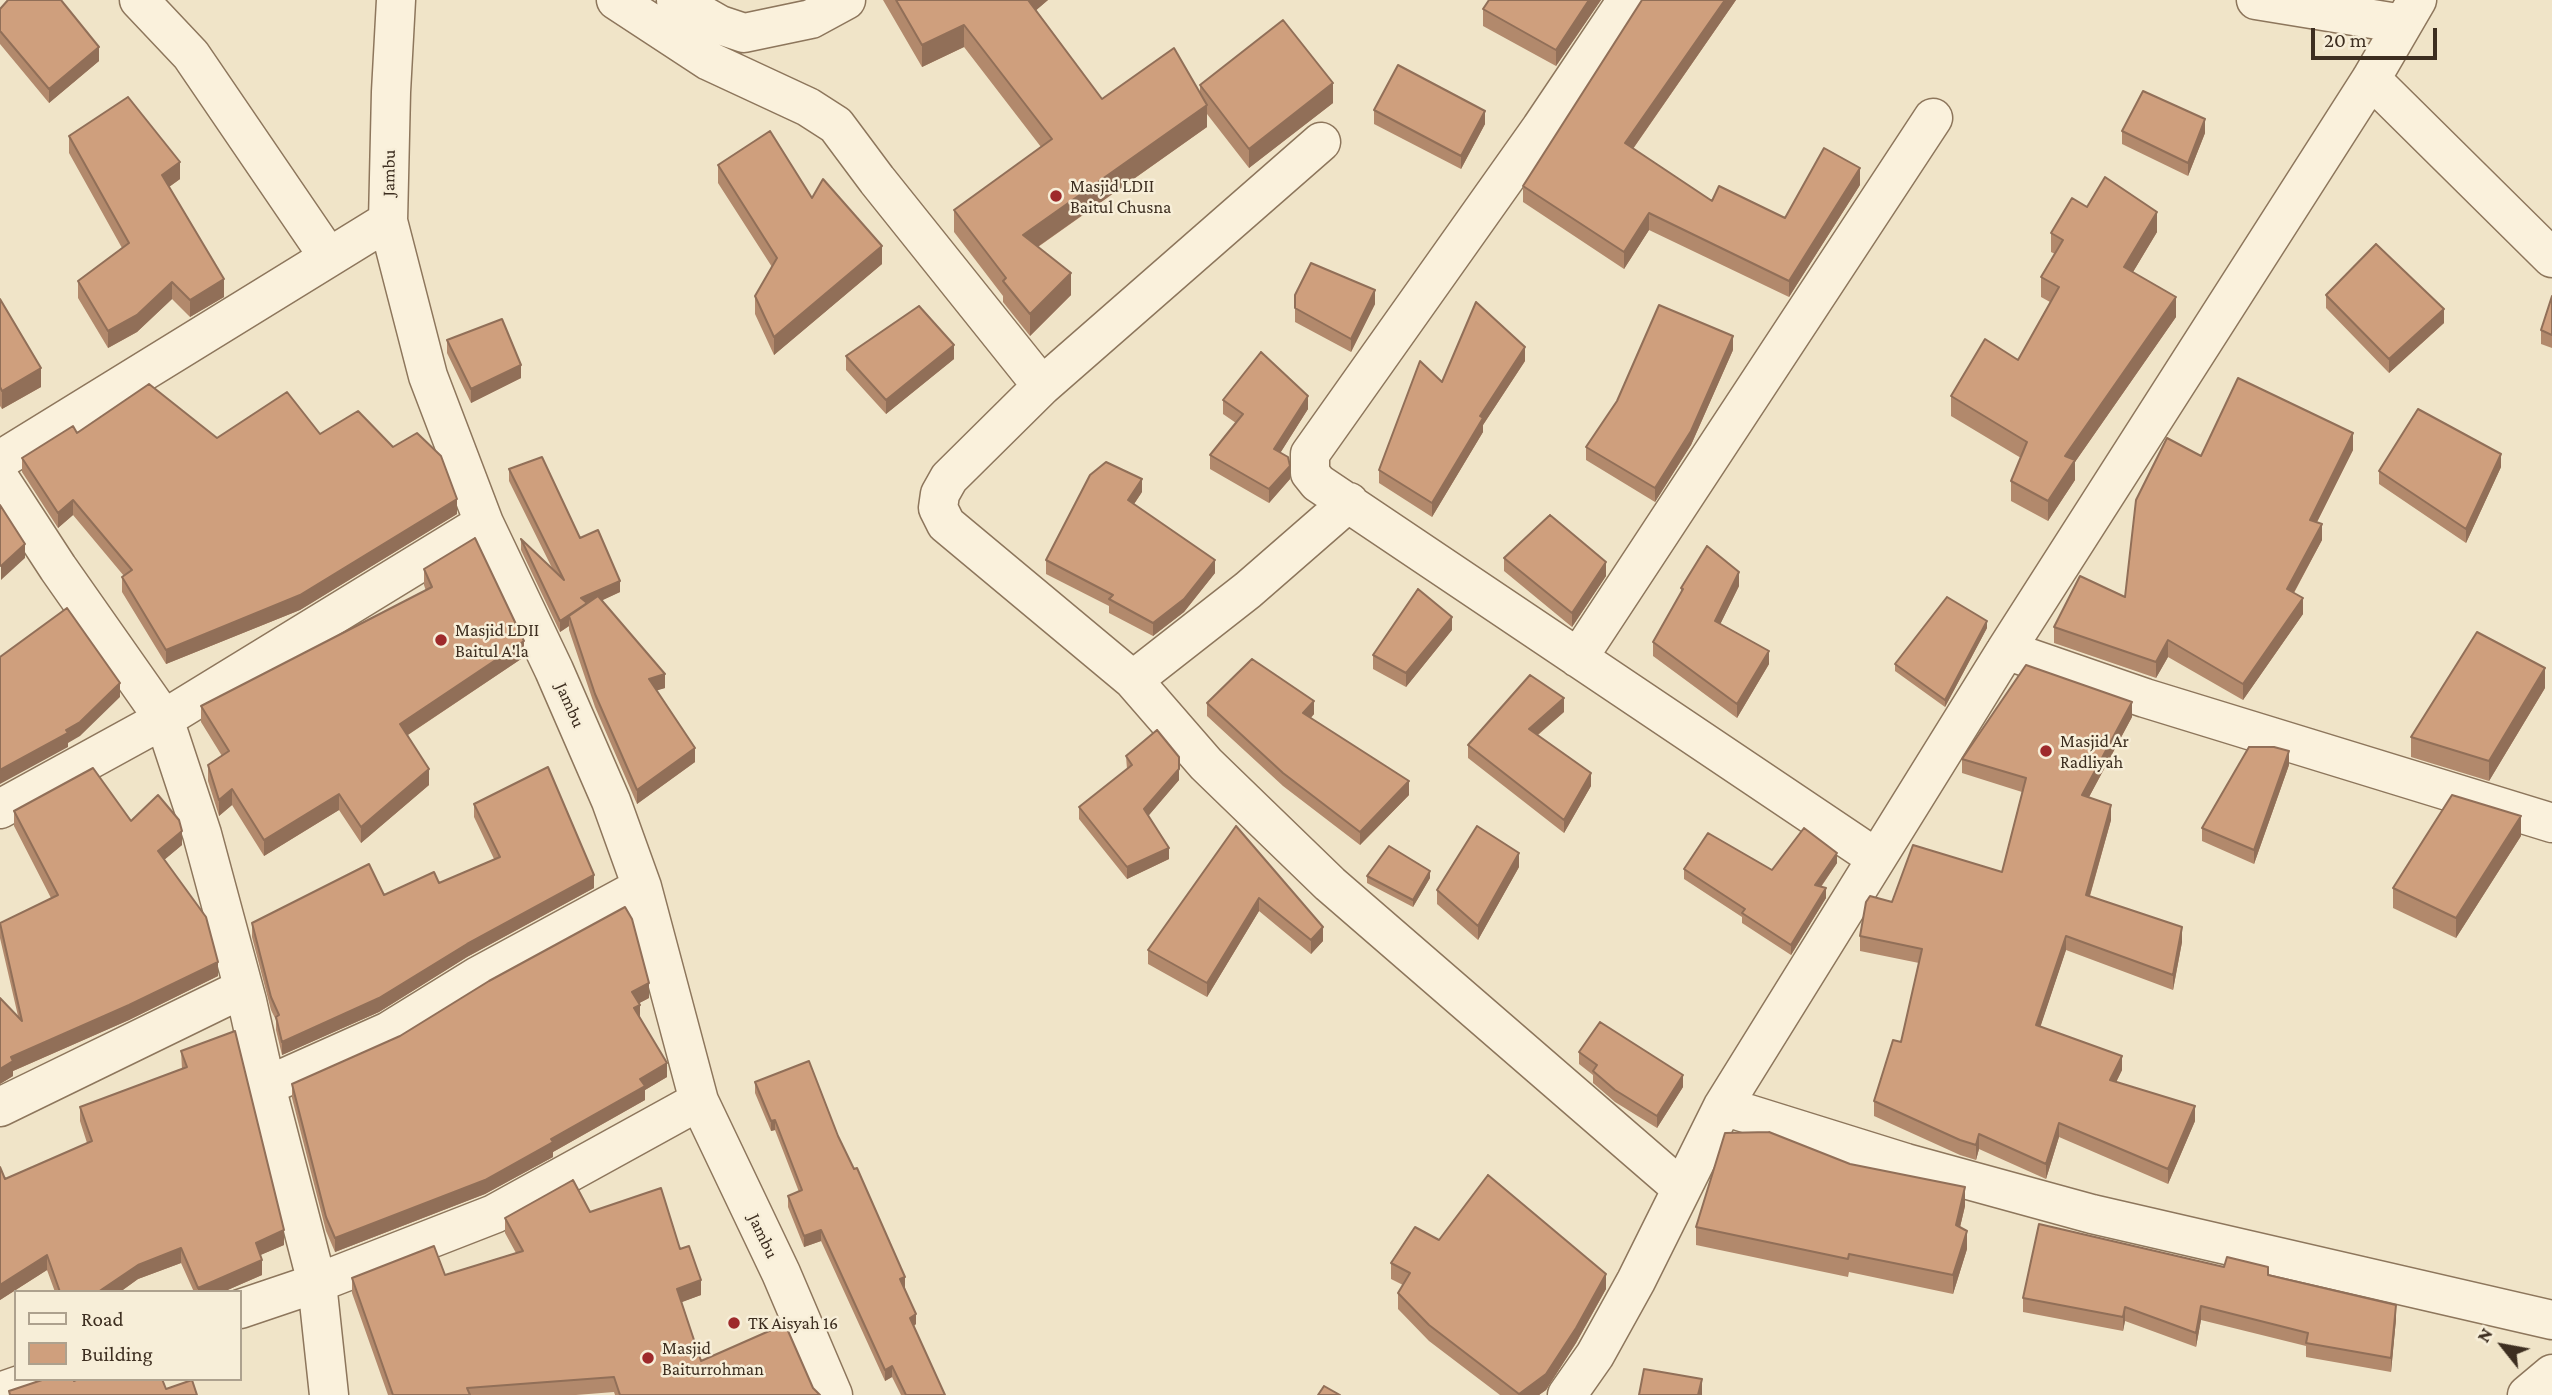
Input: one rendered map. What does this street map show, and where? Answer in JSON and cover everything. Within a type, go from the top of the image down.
[{"type":"street","points":[[139,0],[191,55],[328,256]]},
{"type":"street","name":"Jambu","points":[[396,0],[388,221],[428,376],[484,523],[554,670],[611,801],[642,887],[699,1101],[780,1273],[832,1395]]},
{"type":"street","points":[[616,0],[709,61],[808,107],[836,125],[1042,386]]},
{"type":"street","points":[[676,0],[720,24],[744,33],[811,19],[846,0]]},
{"type":"street","points":[[1627,0],[1541,128],[1310,454],[1310,472],[1318,483],[1876,858]]},
{"type":"street","points":[[1567,1395],[1595,1355],[1636,1281],[1723,1106],[2006,650],[2371,79],[2410,12],[2256,0]]},
{"type":"street","points":[[2371,79],[2552,258]]},
{"type":"street","points":[[1578,658],[1933,118]]},
{"type":"street","points":[[1321,142],[1042,386],[949,478],[940,494],[938,508],[946,524],[1133,680],[1206,764],[1330,884],[1681,1188]]},
{"type":"street","points":[[0,460],[388,221]]},
{"type":"street","points":[[0,479],[58,568],[164,719],[202,834],[317,1283],[329,1395]]},
{"type":"street","points":[[1133,680],[1248,590],[1349,502]]},
{"type":"street","points":[[0,809],[164,719],[484,523]]},
{"type":"street","points":[[2006,650],[2145,698],[2552,822]]},
{"type":"street","points":[[266,1086],[389,1031],[478,976],[642,887]]},
{"type":"street","points":[[0,1107],[242,989]]},
{"type":"street","points":[[242,1308],[317,1283],[494,1214],[699,1101]]},
{"type":"street","points":[[1723,1106],[1906,1163],[2092,1214],[2552,1320]]},
{"type":"street","points":[[2527,1395],[2552,1374]]},
{"type":"street","points":[[0,1392],[31,1381]]},
{"type":"building","points":[[8,0],[61,0],[99,47],[49,89],[0,31],[0,9]]},
{"type":"building","points":[[896,0],[1028,0],[1102,99],[1174,48],[1207,105],[1023,235],[1071,273],[1030,314],[1003,281],[1006,278],[954,210],[1052,139],[964,25],[922,45]]},
{"type":"building","points":[[1489,0],[1589,0],[1556,50],[1483,9]]},
{"type":"building","points":[[1642,0],[1725,0],[1625,143],[1712,201],[1719,186],[1785,218],[1824,148],[1860,168],[1789,281],[1649,213],[1624,252],[1523,186]]},
{"type":"building","points":[[1283,20],[1333,83],[1249,149],[1200,85]]},
{"type":"building","points":[[1398,65],[1485,111],[1461,156],[1374,110]]},
{"type":"building","points":[[2143,91],[2205,119],[2188,163],[2122,131]]},
{"type":"building","points":[[128,97],[180,162],[162,175],[224,279],[190,300],[172,282],[137,315],[108,331],[78,281],[129,243],[69,136]]},
{"type":"building","points":[[770,131],[812,198],[823,179],[882,246],[774,337],[755,296],[777,258],[718,165]]},
{"type":"building","points":[[2105,177],[2157,212],[2124,267],[2176,297],[2065,456],[2075,460],[2048,501],[2011,481],[2027,442],[1951,396],[1985,339],[2018,360],[2059,287],[2041,277],[2063,240],[2051,233],[2072,198],[2087,207]]},
{"type":"building","points":[[2376,244],[2444,309],[2389,359],[2326,295]]},
{"type":"building","points":[[1311,263],[1375,290],[1351,339],[1295,308],[1295,295]]},
{"type":"building","points":[[2552,296],[2552,335],[2541,330]]},
{"type":"building","points":[[0,299],[41,368],[2,391],[0,387]]},
{"type":"building","points":[[1476,302],[1525,347],[1480,416],[1483,418],[1432,503],[1379,470],[1420,361],[1442,382]]},
{"type":"building","points":[[1659,305],[1733,336],[1691,431],[1655,488],[1586,447],[1617,401]]},
{"type":"building","points":[[919,306],[954,345],[886,400],[846,356]]},
{"type":"building","points":[[502,319],[521,365],[471,389],[447,340]]},
{"type":"building","points":[[1261,352],[1308,396],[1274,449],[1288,457],[1290,466],[1269,489],[1210,455],[1243,414],[1223,400]]},
{"type":"building","points":[[2238,378],[2353,433],[2310,520],[2322,524],[2287,589],[2303,598],[2243,684],[2168,640],[2156,662],[2054,627],[2080,576],[2125,597],[2136,500],[2167,438],[2201,456]]},
{"type":"building","points":[[149,384],[217,438],[287,392],[320,434],[358,411],[393,447],[417,433],[441,456],[457,499],[300,595],[166,650],[122,577],[132,570],[73,500],[58,513],[22,458],[73,426],[77,433]]},
{"type":"building","points":[[2418,409],[2501,454],[2466,529],[2379,471]]},
{"type":"building","points":[[542,457],[580,538],[598,530],[620,581],[581,598],[587,603],[560,621],[521,539],[564,580],[509,469]]},
{"type":"building","points":[[1106,462],[1142,479],[1128,500],[1215,560],[1184,599],[1153,623],[1109,599],[1113,595],[1046,560],[1090,475]]},
{"type":"building","points":[[0,505],[25,544],[1,566],[0,565]]},
{"type":"building","points":[[1550,515],[1606,562],[1572,613],[1504,558]]},
{"type":"building","points":[[475,538],[524,641],[400,724],[429,769],[361,827],[339,794],[264,840],[232,789],[219,800],[208,765],[229,751],[201,706],[432,587],[424,569]]},
{"type":"building","points":[[1707,546],[1739,572],[1715,621],[1769,651],[1737,704],[1653,642]]},
{"type":"building","points":[[1418,589],[1452,617],[1406,673],[1373,655]]},
{"type":"building","points":[[598,596],[665,674],[649,679],[695,748],[637,790],[595,694],[569,616]]},
{"type":"building","points":[[1947,597],[1987,621],[1945,700],[1895,664]]},
{"type":"building","points":[[67,608],[120,683],[80,722],[66,730],[68,733],[0,770],[0,657]]},
{"type":"building","points":[[2477,632],[2545,668],[2489,761],[2411,737]]},
{"type":"building","points":[[1252,659],[1314,701],[1303,713],[1409,781],[1360,832],[1283,773],[1207,703]]},
{"type":"building","points":[[2026,665],[2132,702],[2082,795],[2111,805],[2086,895],[2182,927],[2173,975],[2066,936],[2036,1025],[2122,1056],[2110,1080],[2195,1106],[2168,1169],[2059,1123],[2046,1164],[1979,1134],[1976,1145],[1960,1140],[1874,1101],[1893,1040],[1901,1042],[1922,949],[1860,936],[1866,902],[1870,896],[1892,902],[1913,845],[2002,872],[2026,778],[1962,759]]},
{"type":"building","points":[[1530,675],[1564,698],[1529,729],[1591,773],[1564,820],[1468,745]]},
{"type":"building","points":[[1157,730],[1179,757],[1179,769],[1144,809],[1169,848],[1127,867],[1079,807],[1132,765],[1126,756]]},
{"type":"building","points":[[2249,747],[2274,747],[2289,751],[2254,850],[2202,828]]},
{"type":"building","points":[[548,767],[594,875],[467,944],[379,998],[282,1042],[276,1017],[279,1015],[271,997],[252,923],[369,864],[384,895],[434,872],[439,883],[500,857],[474,804]]},
{"type":"building","points":[[93,768],[131,821],[158,795],[179,820],[182,831],[158,851],[206,917],[218,962],[11,1057],[13,1061],[0,1069],[0,998],[22,1021],[0,923],[58,895],[14,811]]},
{"type":"building","points":[[2452,795],[2521,816],[2456,918],[2393,888]]},
{"type":"building","points":[[1236,826],[1323,927],[1311,940],[1259,898],[1207,983],[1148,950]]},
{"type":"building","points":[[1477,826],[1519,853],[1478,926],[1437,890]]},
{"type":"building","points":[[1804,828],[1837,853],[1815,885],[1826,888],[1791,945],[1742,913],[1745,909],[1684,869],[1708,833],[1772,870]]},
{"type":"building","points":[[1389,846],[1430,871],[1413,900],[1367,876]]},
{"type":"building","points":[[625,907],[632,919],[649,983],[632,992],[640,1005],[634,1008],[667,1063],[640,1079],[645,1086],[485,1180],[335,1238],[326,1217],[292,1084],[400,1036],[489,981]]},
{"type":"building","points":[[1600,1022],[1683,1075],[1657,1116],[1615,1090],[1593,1071],[1597,1065],[1579,1052]]},
{"type":"building","points":[[235,1031],[284,1230],[256,1243],[262,1260],[198,1288],[181,1248],[138,1265],[101,1290],[59,1290],[47,1255],[0,1285],[0,1167],[5,1179],[92,1141],[80,1107],[187,1067],[181,1051]]},
{"type":"building","points":[[809,1061],[838,1136],[854,1169],[857,1168],[905,1277],[900,1279],[916,1314],[910,1318],[945,1395],[906,1395],[892,1366],[885,1370],[821,1230],[804,1236],[788,1196],[802,1190],[775,1120],[771,1121],[755,1082]]},
{"type":"building","points":[[1769,1132],[1850,1164],[1965,1187],[1956,1225],[1967,1231],[1953,1275],[1849,1254],[1848,1259],[1696,1227],[1725,1133]]},
{"type":"building","points":[[1488,1175],[1606,1274],[1546,1374],[1519,1394],[1429,1325],[1398,1293],[1410,1273],[1391,1263],[1415,1227],[1439,1240]]},
{"type":"building","points":[[573,1180],[590,1212],[661,1188],[680,1249],[689,1246],[701,1280],[677,1289],[701,1361],[785,1324],[813,1388],[820,1395],[620,1395],[614,1377],[467,1388],[470,1395],[393,1395],[352,1278],[434,1246],[445,1275],[523,1251],[505,1218]]},
{"type":"building","points":[[2039,1224],[2224,1267],[2227,1257],[2268,1267],[2268,1275],[2396,1305],[2391,1358],[2306,1343],[2308,1333],[2201,1306],[2196,1333],[2125,1307],[2123,1317],[2023,1298]]},
{"type":"building","points":[[1644,1369],[1702,1379],[1698,1395],[1639,1395]]},
{"type":"building","points":[[39,1381],[163,1381],[166,1389],[192,1381],[197,1395],[10,1395],[9,1391]]},
{"type":"building","points":[[1324,1386],[1340,1395],[1318,1395]]},
{"type":"place","name":"Masjid LDII Baitul Chusna","points":[[1056,196]]},
{"type":"place","name":"Masjid LDII Baitul A'la","points":[[441,640]]},
{"type":"place","name":"Masjid Ar Radliyah","points":[[2046,751]]},
{"type":"place","name":"TK Aisyah 16","points":[[734,1323]]},
{"type":"place","name":"Masjid Baiturrohman","points":[[648,1358]]}]
